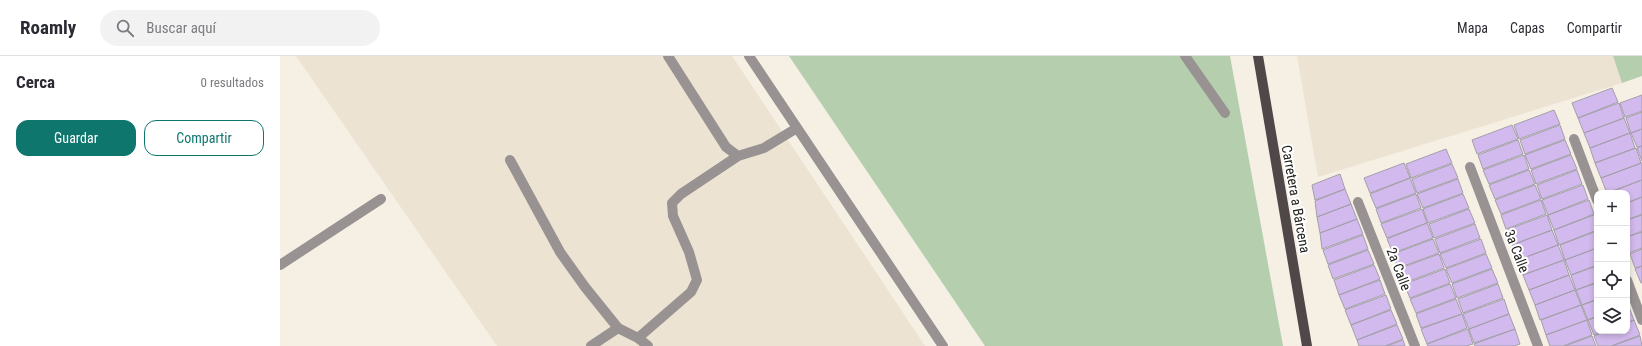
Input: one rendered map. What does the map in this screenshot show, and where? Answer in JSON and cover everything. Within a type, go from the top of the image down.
[{"type":"main road","name":"Carretera a Bárcena","points":[[1258,56],[1307,346]]},
{"type":"street","points":[[668,56],[726,147],[738,156]]},
{"type":"street","points":[[749,56],[943,346]]},
{"type":"street","points":[[1185,56],[1224,113]]},
{"type":"street","points":[[638,338],[691,292],[697,280],[689,252],[673,216],[672,203],[680,194],[738,156],[764,148],[797,128]]},
{"type":"street","points":[[1574,139],[1594,192]]},
{"type":"street","points":[[510,160],[560,252],[584,287],[618,328],[638,338],[648,346]]},
{"type":"street","name":"3a Calle","points":[[1470,167],[1538,346]]},
{"type":"street","points":[[280,265],[382,199]]},
{"type":"street","name":"2a Calle","points":[[1358,202],[1415,346]]},
{"type":"street","points":[[1630,288],[1642,320]]},
{"type":"street","points":[[590,346],[618,328]]},
{"type":"shaded area","points":[[296,56],[732,56],[925,346],[497,346]]},
{"type":"shaded area","points":[[1297,56],[1613,56],[1622,83],[1318,177]]},
{"type":"green space","points":[[789,56],[1230,56],[1283,346],[985,346]]},
{"type":"green space","points":[[1613,56],[1642,56],[1642,76],[1622,83]]},
{"type":"building","points":[[1612,88],[1618,102],[1578,118],[1572,103]]},
{"type":"building","points":[[1642,95],[1642,111],[1625,117],[1620,103]]},
{"type":"building","points":[[1619,103],[1624,118],[1584,133],[1578,118]]},
{"type":"building","points":[[1554,110],[1560,124],[1519,139],[1514,125]]},
{"type":"building","points":[[1642,112],[1642,129],[1631,133],[1626,118]]},
{"type":"building","points":[[1624,118],[1630,133],[1590,148],[1584,133]]},
{"type":"building","points":[[1512,125],[1518,139],[1477,154],[1472,140]]},
{"type":"building","points":[[1560,125],[1565,139],[1525,154],[1520,140]]},
{"type":"building","points":[[1642,129],[1642,146],[1637,147],[1631,133]]},
{"type":"building","points":[[1630,133],[1635,148],[1595,163],[1590,148]]},
{"type":"building","points":[[1518,140],[1523,154],[1483,169],[1478,155]]},
{"type":"building","points":[[1565,140],[1571,154],[1531,169],[1525,155]]},
{"type":"building","points":[[1642,146],[1642,161],[1637,148]]},
{"type":"building","points":[[1636,148],[1641,163],[1601,178],[1595,163]]},
{"type":"building","points":[[1446,149],[1452,163],[1411,178],[1406,164]]},
{"type":"building","points":[[1524,155],[1529,169],[1489,184],[1483,170]]},
{"type":"building","points":[[1571,155],[1577,169],[1536,184],[1531,170]]},
{"type":"building","points":[[1404,163],[1410,178],[1370,193],[1364,178]]},
{"type":"building","points":[[1642,163],[1642,180],[1615,190],[1606,190],[1601,178]]},
{"type":"building","points":[[1452,164],[1458,178],[1417,193],[1412,179]]},
{"type":"building","points":[[1529,170],[1535,184],[1495,199],[1489,185]]},
{"type":"building","points":[[1577,170],[1582,184],[1542,199],[1537,185]]},
{"type":"building","points":[[1340,174],[1345,189],[1315,200],[1312,185]]},
{"type":"building","points":[[1410,178],[1416,193],[1376,208],[1370,194]]},
{"type":"building","points":[[1458,179],[1463,193],[1423,208],[1417,194]]},
{"type":"building","points":[[1642,180],[1642,197],[1630,202],[1630,190],[1616,190]]},
{"type":"building","points":[[1535,185],[1541,199],[1501,214],[1495,200]]},
{"type":"building","points":[[1583,185],[1588,199],[1548,215],[1542,200]]},
{"type":"building","points":[[1345,189],[1351,204],[1317,217],[1315,201]]},
{"type":"building","points":[[1416,194],[1421,208],[1381,223],[1376,209]]},
{"type":"building","points":[[1463,194],[1469,208],[1428,223],[1423,209]]},
{"type":"building","points":[[1642,197],[1642,214],[1630,219],[1630,202]]},
{"type":"building","points":[[1541,200],[1546,214],[1506,229],[1501,215]]},
{"type":"building","points":[[1589,200],[1594,214],[1554,230],[1548,215]]},
{"type":"building","points":[[1351,204],[1357,219],[1320,233],[1317,217]]},
{"type":"building","points":[[1422,209],[1427,223],[1387,238],[1381,224]]},
{"type":"building","points":[[1469,209],[1475,223],[1434,238],[1429,224]]},
{"type":"building","points":[[1547,215],[1552,230],[1512,245],[1506,230]]},
{"type":"building","points":[[1594,215],[1594,231],[1559,245],[1554,230]]},
{"type":"building","points":[[1642,215],[1642,231],[1630,236],[1630,219]]},
{"type":"building","points":[[1357,219],[1363,234],[1322,249],[1320,233]]},
{"type":"building","points":[[1427,223],[1433,238],[1393,253],[1387,239]]},
{"type":"building","points":[[1475,224],[1480,238],[1440,253],[1435,239]]},
{"type":"building","points":[[1552,230],[1558,245],[1518,260],[1512,245]]},
{"type":"building","points":[[1594,232],[1594,249],[1565,260],[1560,245]]},
{"type":"building","points":[[1642,232],[1642,248],[1630,253],[1630,236]]},
{"type":"building","points":[[1363,235],[1368,249],[1328,264],[1323,250]]},
{"type":"building","points":[[1433,239],[1439,253],[1398,268],[1393,254]]},
{"type":"building","points":[[1481,239],[1486,253],[1446,268],[1440,254]]},
{"type":"building","points":[[1558,245],[1564,260],[1523,275],[1518,260]]},
{"type":"building","points":[[1594,249],[1594,266],[1571,275],[1565,260]]},
{"type":"building","points":[[1642,249],[1642,266],[1635,268],[1630,254]]},
{"type":"building","points":[[1368,250],[1374,264],[1333,279],[1328,265]]},
{"type":"building","points":[[1439,254],[1444,268],[1404,283],[1398,269]]},
{"type":"building","points":[[1486,254],[1492,268],[1452,283],[1446,269]]},
{"type":"building","points":[[1564,260],[1569,275],[1529,290],[1523,275]]},
{"type":"building","points":[[1374,265],[1380,279],[1339,295],[1334,280]]},
{"type":"building","points":[[1642,266],[1642,283],[1641,283],[1635,269]]},
{"type":"building","points":[[1594,267],[1594,283],[1576,290],[1571,275]]},
{"type":"building","points":[[1445,269],[1450,283],[1410,298],[1404,284]]},
{"type":"building","points":[[1492,269],[1498,283],[1457,298],[1452,284]]},
{"type":"building","points":[[1569,275],[1575,290],[1535,305],[1529,290]]},
{"type":"building","points":[[1380,280],[1385,294],[1345,309],[1339,295]]},
{"type":"building","points":[[1450,284],[1456,298],[1416,313],[1410,299]]},
{"type":"building","points":[[1498,284],[1503,298],[1463,313],[1458,299]]},
{"type":"building","points":[[1594,284],[1594,300],[1582,305],[1576,290]]},
{"type":"building","points":[[1575,290],[1581,305],[1540,320],[1535,305]]},
{"type":"building","points":[[1386,295],[1391,309],[1351,325],[1345,310]]},
{"type":"building","points":[[1456,299],[1462,314],[1421,328],[1416,314]]},
{"type":"building","points":[[1504,299],[1509,314],[1469,329],[1463,314]]},
{"type":"building","points":[[1594,301],[1594,317],[1588,320],[1582,305]]},
{"type":"building","points":[[1581,305],[1587,320],[1546,335],[1541,320]]},
{"type":"building","points":[[1391,310],[1397,324],[1357,340],[1351,325]]},
{"type":"building","points":[[1630,310],[1634,320],[1630,322]]},
{"type":"building","points":[[1462,314],[1467,328],[1427,344],[1421,329]]},
{"type":"building","points":[[1509,314],[1515,329],[1474,343],[1469,329]]},
{"type":"building","points":[[1594,318],[1594,334],[1596,334],[1594,335],[1588,320]]},
{"type":"building","points":[[1587,320],[1592,335],[1563,346],[1550,346],[1546,335]]},
{"type":"building","points":[[1634,320],[1640,335],[1611,346],[1598,346],[1594,336],[1599,334],[1630,334],[1630,322]]},
{"type":"building","points":[[1397,325],[1403,339],[1385,346],[1359,346],[1357,340]]},
{"type":"building","points":[[1468,329],[1473,344],[1466,346],[1428,346],[1427,344]]},
{"type":"building","points":[[1515,329],[1520,344],[1514,346],[1475,346],[1474,344]]},
{"type":"building","points":[[1592,336],[1596,346],[1565,346]]},
{"type":"building","points":[[1640,336],[1642,346],[1612,346]]},
{"type":"building","points":[[1403,340],[1405,346],[1387,346]]}]
